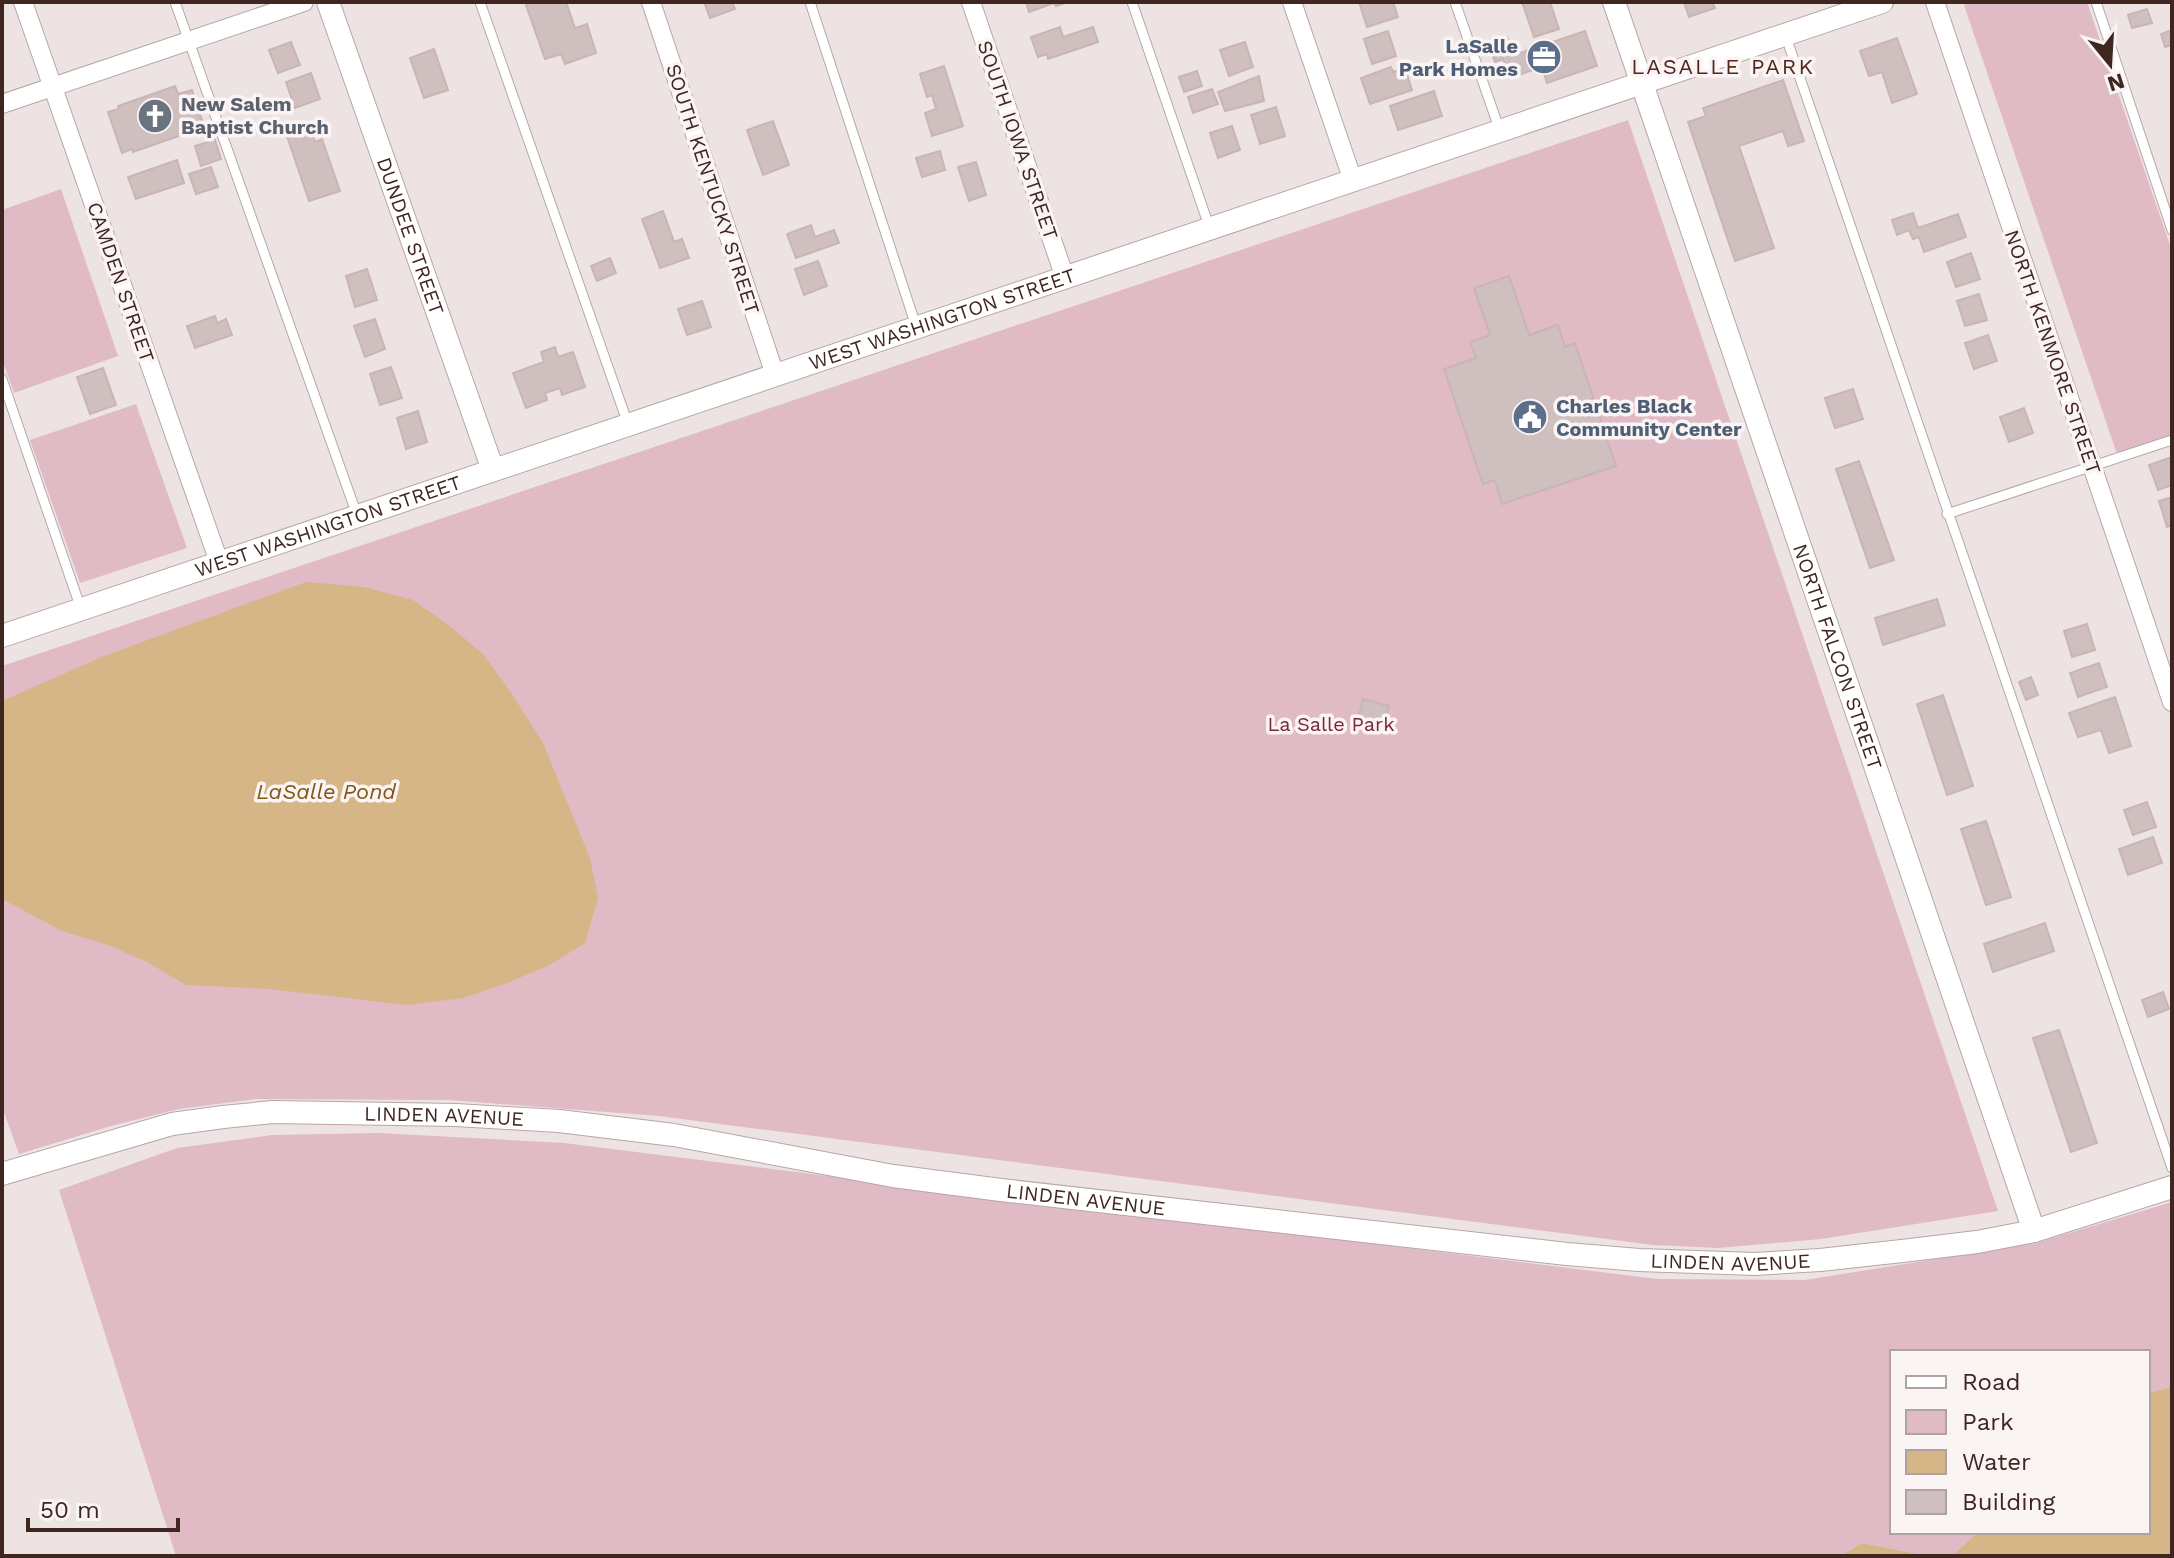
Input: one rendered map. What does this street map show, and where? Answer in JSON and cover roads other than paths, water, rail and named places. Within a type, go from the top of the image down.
[{"type":"street","name":"CAMDEN STREET","points":[[23,2],[219,562]]},
{"type":"street","points":[[2,104],[304,2]]},
{"type":"street","name":"DUNDEE STREET","points":[[328,2],[493,470]]},
{"type":"street","name":"SOUTH KENTUCKY STREET","points":[[651,2],[775,375]]},
{"type":"street","name":"SOUTH IOWA STREET","points":[[971,2],[1065,278]]},
{"type":"street","points":[[1292,2],[1353,181]]},
{"type":"street","name":"NORTH FALCON STREET","points":[[1614,2],[2034,1231]]},
{"type":"street","name":"WEST WASHINGTON STREET","points":[[2,636],[1882,2]]},
{"type":"street","name":"NORTH KENMORE STREET","points":[[1935,2],[2172,702]]},
{"type":"street","name":"LINDEN AVENUE","points":[[2,1174],[172,1124],[223,1117],[273,1112],[456,1115],[559,1121],[674,1135],[893,1176],[1001,1190],[1639,1260],[1755,1264],[1820,1260],[1977,1242],[2034,1231],[2172,1187]]},
{"type":"lane","points":[[175,2],[357,515]]},
{"type":"lane","points":[[480,2],[628,424]]},
{"type":"lane","points":[[810,2],[916,327]]},
{"type":"lane","points":[[1132,2],[1210,229]]},
{"type":"lane","points":[[1455,2],[1500,132]]},
{"type":"lane","points":[[2096,2],[2172,230]]},
{"type":"lane","points":[[1785,34],[2172,1168]]},
{"type":"lane","points":[[2,379],[81,609]]},
{"type":"lane","points":[[1947,514],[2172,440]]},
{"type":"water","name":"LaSalle Pond","points":[[306,582],[364,587],[413,600],[483,654],[543,743],[590,858],[598,898],[585,943],[548,966],[502,985],[463,998],[407,1005],[269,989],[186,985],[147,962],[108,945],[62,931],[2,899],[2,701],[104,656]]},
{"type":"water","points":[[2172,1387],[2172,1556],[1952,1556],[1976,1534],[2150,1534],[2150,1392]]},
{"type":"water","points":[[1862,1543],[1929,1556],[1840,1556]]},
{"type":"place","name":"LaSalle Park Homes","points":[[1544,57]]},
{"type":"place","name":"New Salem Baptist Church","points":[[155,116]]},
{"type":"place","name":"Charles Black Community Center","points":[[1530,417]]},
{"type":"district","name":"LASALLE PARK","points":[[1723,66]]},
{"type":"park label","name":"La Salle Park","points":[[1331,724]]}]
